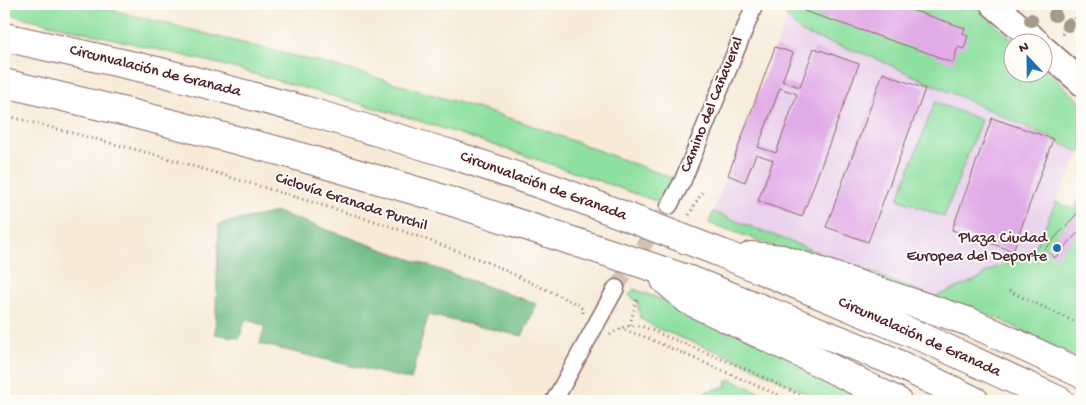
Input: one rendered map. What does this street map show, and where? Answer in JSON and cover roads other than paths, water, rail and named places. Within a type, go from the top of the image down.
[{"type":"highway","name":"Circunvalación de Granada","points":[[4,37],[197,82],[304,110],[451,154],[560,190],[721,253],[926,339],[1060,401]]},
{"type":"highway","name":"Circunvalación de Granada","points":[[4,82],[286,153],[434,196],[646,265],[695,282],[890,360],[975,401]]},
{"type":"highway","points":[[721,253],[782,259],[801,265],[970,322],[1082,374]]},
{"type":"highway","points":[[646,265],[688,300],[897,401]]},
{"type":"main road","points":[[993,4],[1025,32]]},
{"type":"main road","points":[[1054,42],[1082,83]]},
{"type":"street","name":"Camino del Cañaveral","points":[[669,206],[683,180],[755,4]]},
{"type":"street","points":[[554,401],[616,288]]},
{"type":"tunnel","points":[[616,288],[669,206]]},
{"type":"place","name":"Plaza Ciudad Europea del Deporte","points":[[1057,248]]}]
